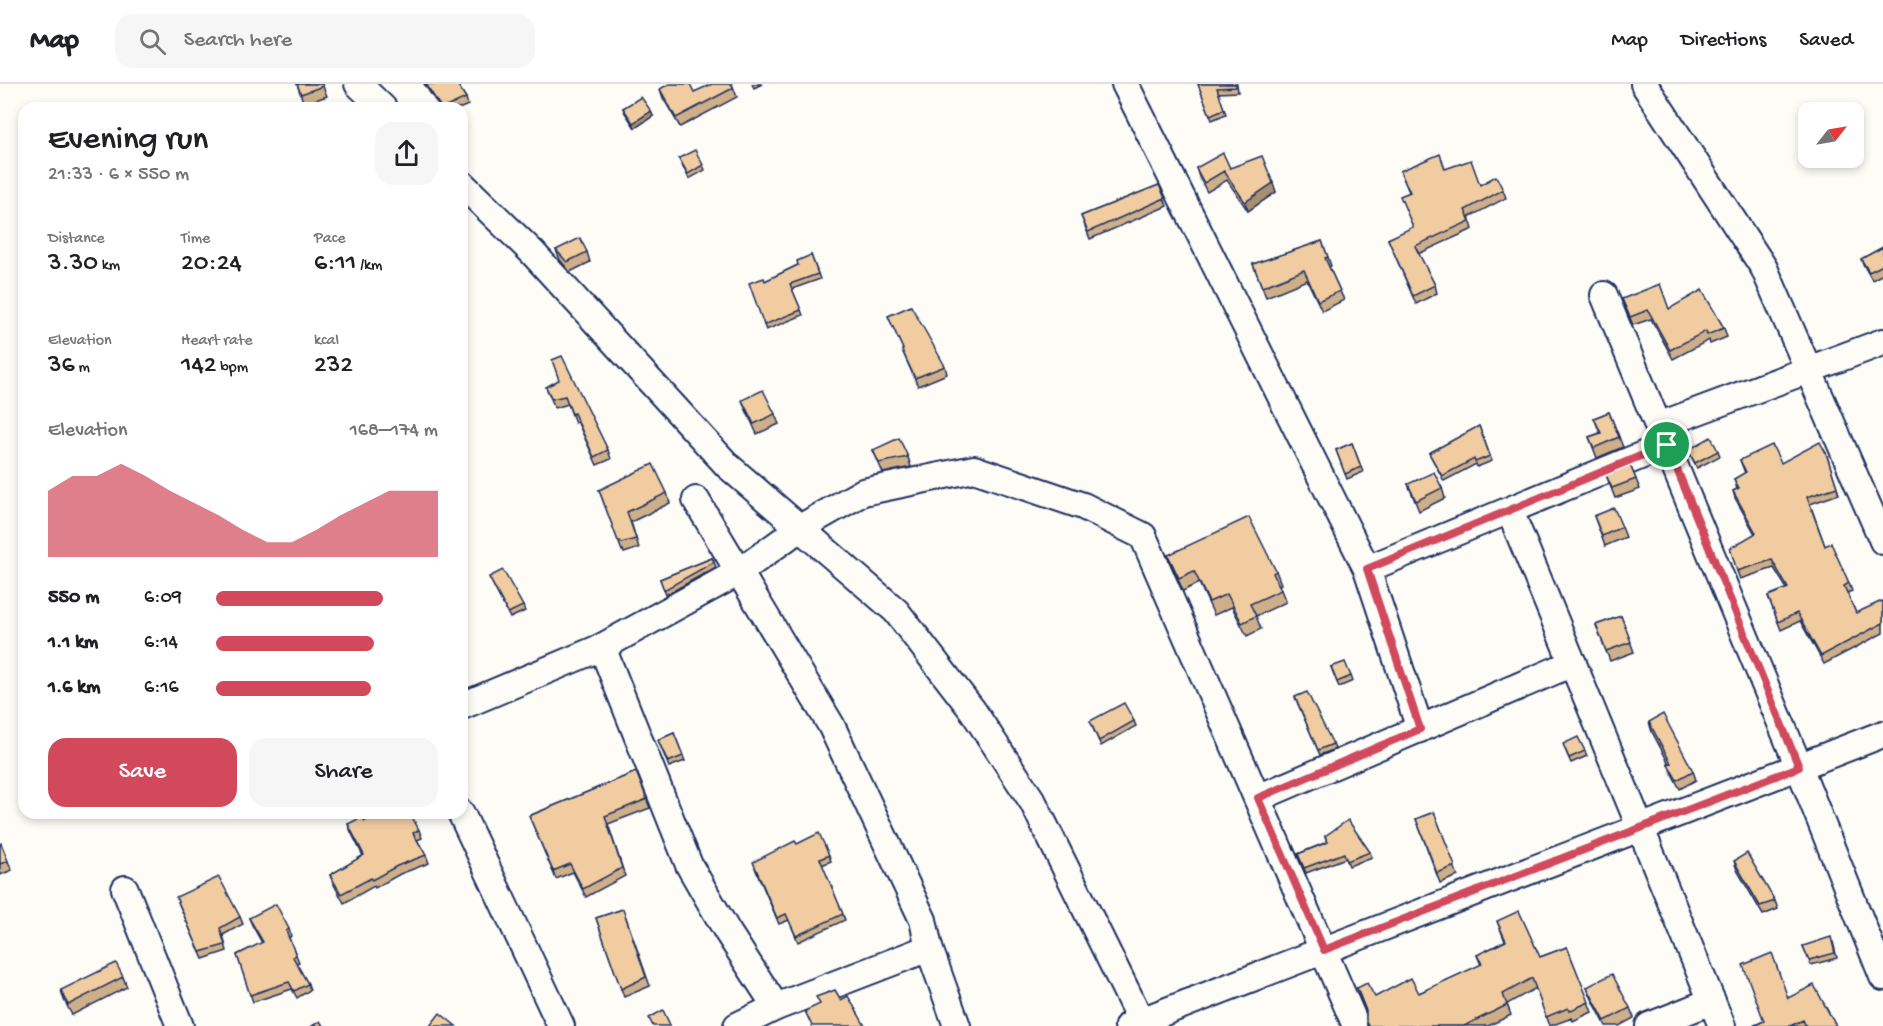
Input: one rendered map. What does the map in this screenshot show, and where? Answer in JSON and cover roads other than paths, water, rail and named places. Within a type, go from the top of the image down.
[{"type":"street","points":[[358,84],[377,102]]},
{"type":"street","points":[[1125,84],[1367,569],[1420,729]]},
{"type":"street","points":[[1644,84],[1764,268],[1883,542]]},
{"type":"street","points":[[468,190],[532,252],[728,466],[896,611],[972,711],[1033,802],[1135,1024],[1169,1019],[1324,950],[1883,734]]},
{"type":"street","points":[[1605,295],[1883,977]]},
{"type":"street","points":[[1367,569],[1510,510],[1663,436],[1809,370],[1883,342]]},
{"type":"street","points":[[468,703],[602,647],[739,572],[800,528],[863,492],[974,469],[1083,506],[1143,536],[1356,1026]]},
{"type":"street","points":[[696,501],[831,725],[923,920],[929,948],[957,1026]]},
{"type":"street","points":[[1510,510],[1722,1026]]},
{"type":"street","points":[[602,647],[688,865],[776,1007]]},
{"type":"street","points":[[1258,798],[1573,663]]},
{"type":"street","points":[[464,819],[561,1026]]},
{"type":"street","points":[[125,889],[180,1026]]},
{"type":"street","points":[[737,1026],[776,1007],[929,948]]},
{"type":"street","points":[[1649,1026],[1712,1001]]}]
